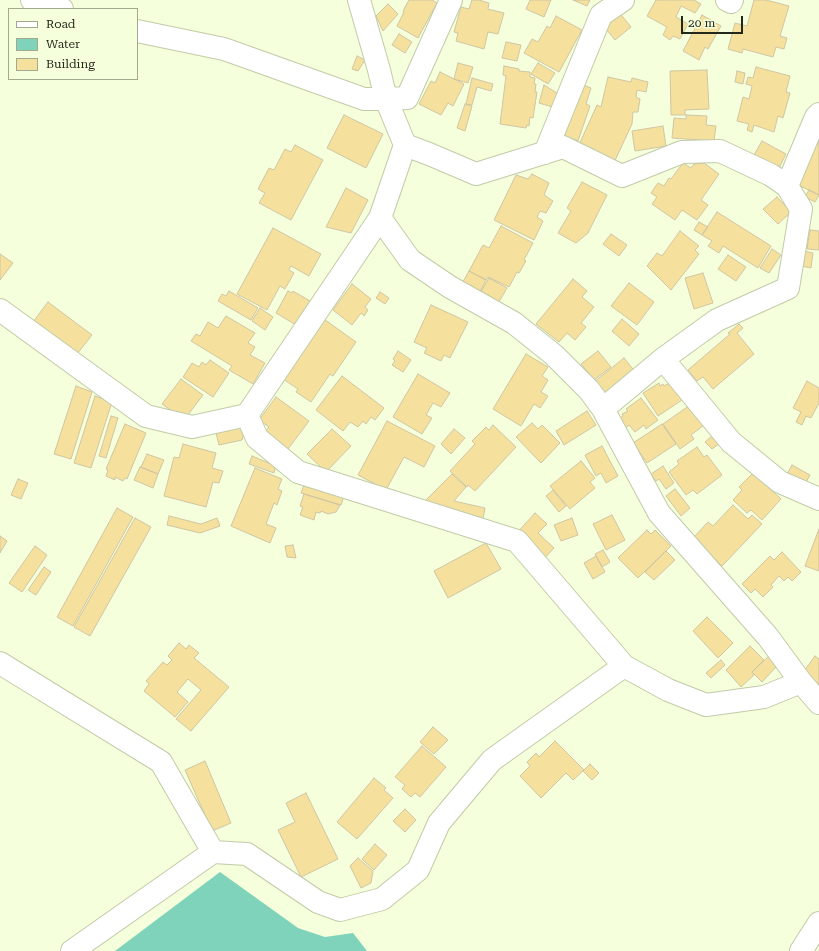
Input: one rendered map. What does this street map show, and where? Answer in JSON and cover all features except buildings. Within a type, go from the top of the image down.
[{"type":"street","points":[[32,0],[59,8]]},
{"type":"street","points":[[0,310],[146,416],[192,427],[247,415],[380,218],[405,145],[386,99],[359,0]]},
{"type":"street","points":[[138,31],[224,50],[364,99],[407,98],[451,0]]},
{"type":"street","points":[[545,153],[601,15],[624,0]]},
{"type":"street","points":[[727,0],[731,2],[732,0]]},
{"type":"street","points":[[787,186],[816,117],[819,114]]},
{"type":"street","points":[[405,145],[476,174],[563,147],[622,176],[682,152],[720,151],[771,175],[787,186],[801,209],[788,288],[717,320],[663,359],[603,409]]},
{"type":"street","points":[[380,218],[410,260],[450,287],[514,323],[554,355],[589,390],[603,409],[658,513],[768,637],[801,682],[819,703]]},
{"type":"street","points":[[663,359],[731,442],[780,482],[819,499]]},
{"type":"street","points":[[247,415],[257,438],[298,472],[517,540],[624,666],[668,690],[706,705],[764,697],[801,682]]},
{"type":"street","points":[[0,663],[161,762],[213,852]]},
{"type":"street","points":[[72,951],[213,852],[247,854],[318,902],[340,910],[382,899],[418,870],[439,823],[492,760],[624,666]]},
{"type":"street","points":[[801,951],[819,923]]},
{"type":"water","points":[[220,872],[298,928],[325,937],[353,933],[367,951],[115,951]]}]
